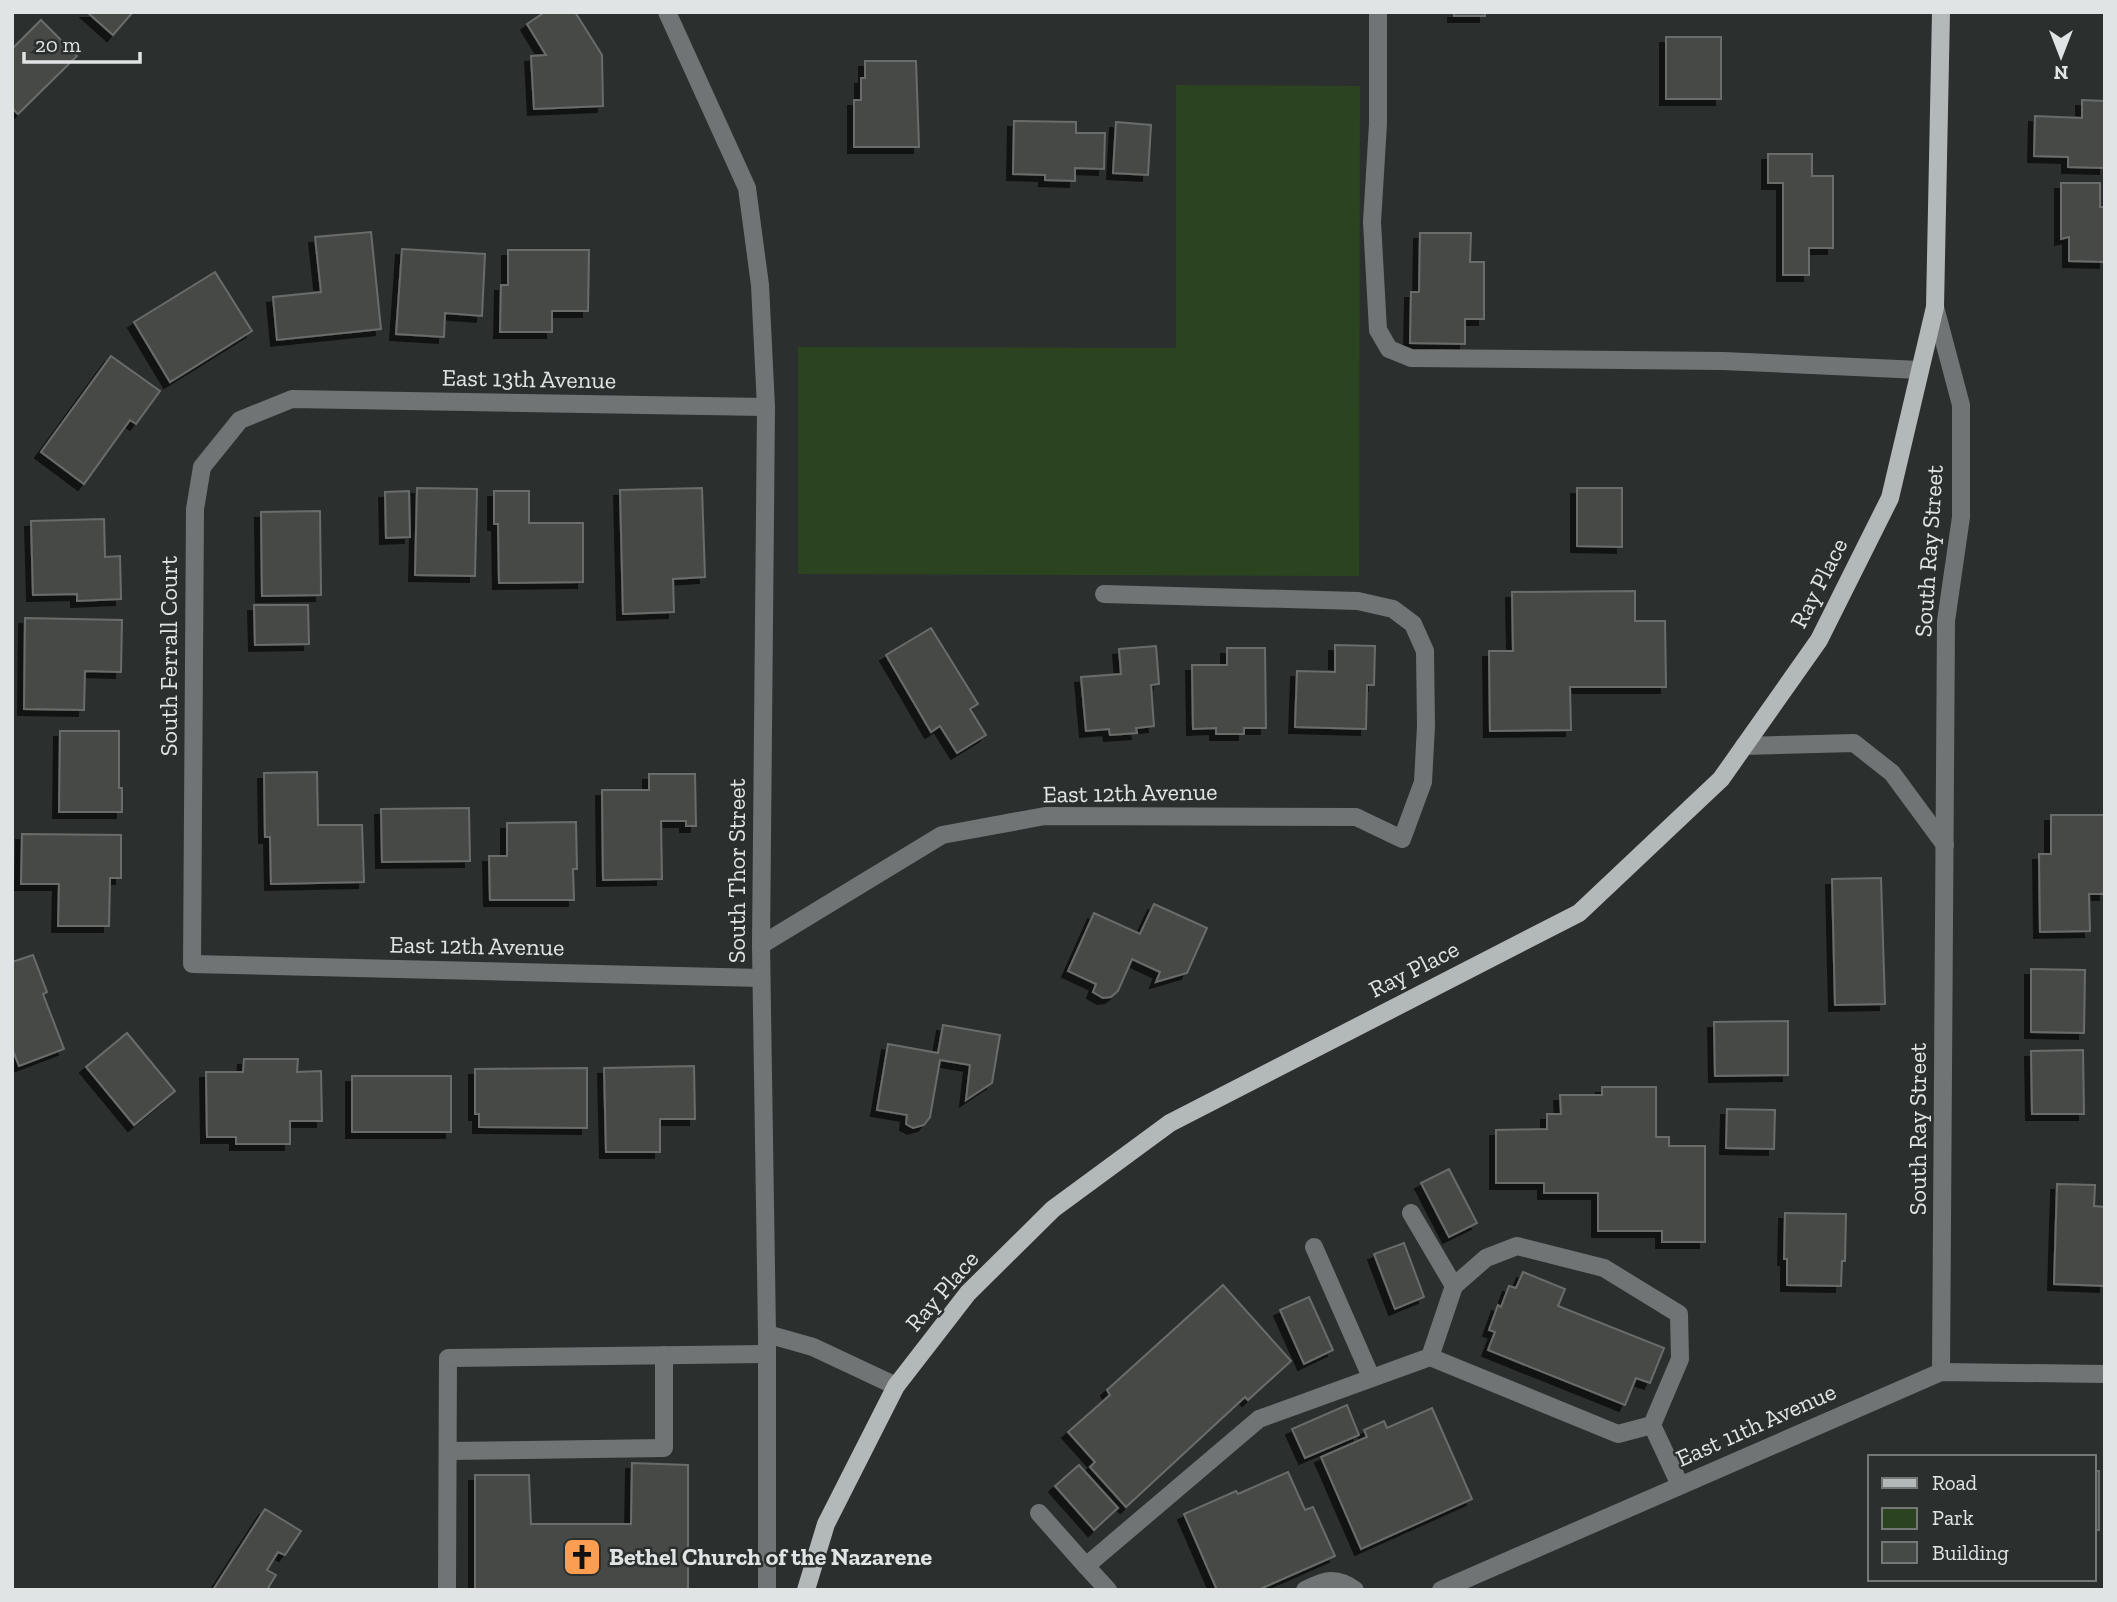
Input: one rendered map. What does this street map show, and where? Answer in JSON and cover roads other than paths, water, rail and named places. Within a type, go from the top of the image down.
[{"type":"main road","name":"South Ray Street","points":[[1935,307],[1941,12]]},
{"type":"main road","name":"Ray Place","points":[[806,1590],[827,1524],[896,1386],[968,1293],[1053,1209],[1170,1123],[1578,913],[1721,779],[1818,640],[1890,498],[1935,307]]},
{"type":"street","name":"South Thor Street","points":[[667,12],[747,188],[760,285],[766,407],[761,946],[767,1334],[766,1590]]},
{"type":"street","points":[[1378,12],[1378,124],[1372,222],[1378,330],[1389,349],[1411,358],[1710,360],[1920,370]]},
{"type":"street","name":"South Ray Street","points":[[1935,307],[1961,405],[1961,517],[1946,621],[1941,1372]]},
{"type":"street","name":"East 13th Avenue","points":[[292,399],[766,407]]},
{"type":"street","name":"South Ferrall Court","points":[[192,964],[195,509],[202,467],[240,420],[292,399]]},
{"type":"street","name":"East 12th Avenue","points":[[761,946],[942,835],[1045,816],[1356,817],[1402,839],[1423,782],[1426,726],[1425,651],[1413,624],[1393,608],[1358,601],[1104,594]]},
{"type":"street","points":[[1744,746],[1854,743],[1892,774],[1945,845]]},
{"type":"street","name":"East 12th Avenue","points":[[192,964],[761,978]]},
{"type":"street","points":[[1411,1213],[1454,1286]]},
{"type":"street","points":[[1430,1357],[1454,1286],[1486,1258],[1517,1246],[1604,1268],[1679,1314],[1680,1359],[1651,1425],[1680,1485]]},
{"type":"street","points":[[1314,1247],[1371,1377]]},
{"type":"street","points":[[767,1334],[813,1347],[896,1386]]},
{"type":"street","points":[[447,1590],[447,1358],[767,1354]]},
{"type":"street","points":[[447,1451],[664,1448],[664,1355]]},
{"type":"street","points":[[1086,1566],[1259,1419],[1430,1357],[1618,1434],[1651,1425]]},
{"type":"street","name":"East 11th Avenue","points":[[1441,1590],[1941,1372],[2105,1374]]},
{"type":"street","points":[[1039,1513],[1108,1590]]},
{"type":"street","points":[[1305,1590],[1321,1582],[1342,1580],[1355,1590]]},
{"type":"place","name":"Bethel Church of the Nazarene","points":[[582,1557]]}]
